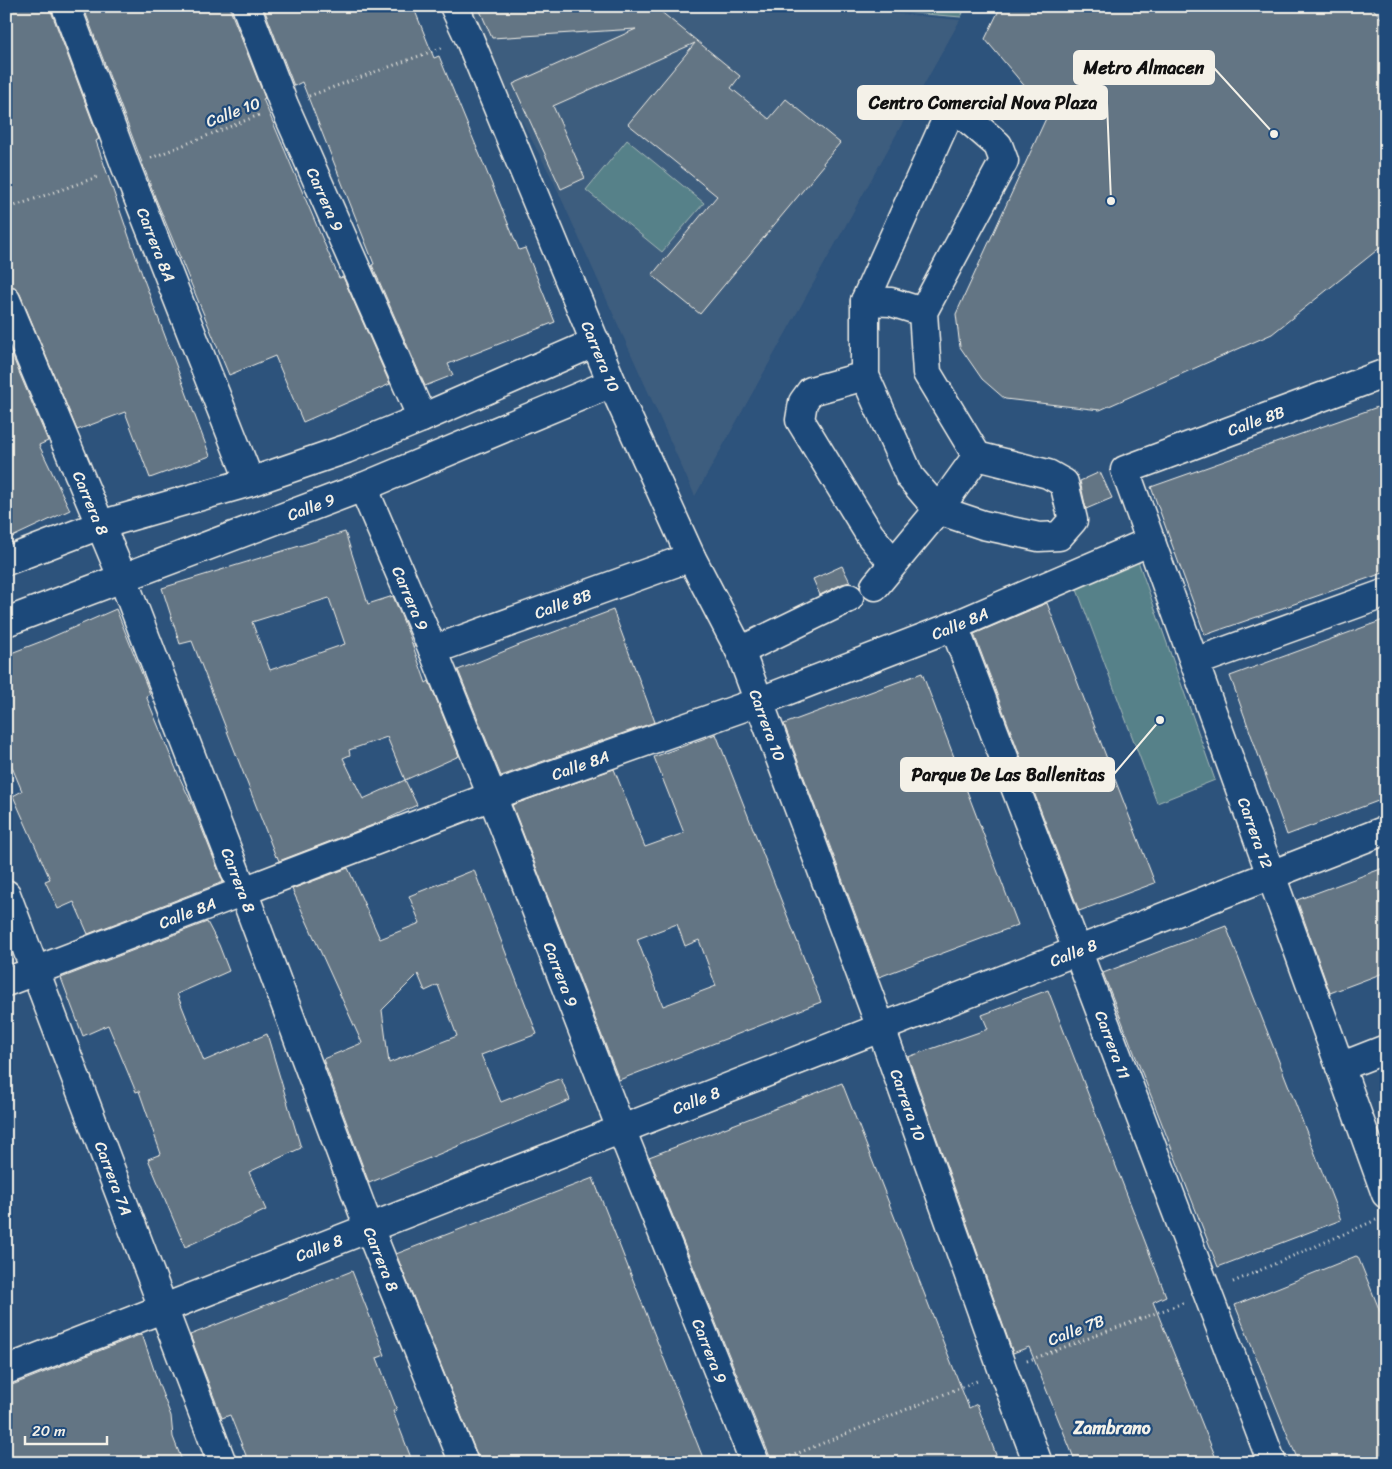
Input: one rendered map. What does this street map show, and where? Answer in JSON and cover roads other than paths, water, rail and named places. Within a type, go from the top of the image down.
[{"type":"street","name":"Carrera 8A","points":[[66,6],[126,167],[250,482]]},
{"type":"street","name":"Carrera 9","points":[[246,6],[284,106],[422,418]]},
{"type":"street","name":"Carrera 10","points":[[454,6],[612,383],[691,557],[740,651],[881,1028],[1038,1463]]},
{"type":"street","points":[[955,113],[962,114],[998,145],[1004,161],[924,312],[927,373],[977,456],[1048,474],[1064,483],[1073,520],[1059,536],[1039,537],[983,525],[938,510],[910,477],[865,376],[865,301],[948,116],[955,113]]},
{"type":"street","name":"Carrera 8","points":[[6,300],[123,579],[243,891],[369,1228],[464,1463]]},
{"type":"street","points":[[865,301],[891,302],[924,312]]},
{"type":"street","points":[[6,561],[100,525],[250,482],[346,449],[596,342]]},
{"type":"street","name":"Calle 8B","points":[[1125,470],[1386,373]]},
{"type":"street","points":[[865,376],[811,391],[803,402],[800,420],[870,535],[893,563]]},
{"type":"street","name":"Calle 9","points":[[6,622],[363,487],[612,383]]},
{"type":"street","points":[[876,586],[938,510],[977,456]]},
{"type":"street","name":"Carrera 12","points":[[1125,470],[1386,1194]]},
{"type":"street","name":"Carrera 9","points":[[363,487],[433,650],[492,796],[621,1129],[755,1463]]},
{"type":"street","name":"Calle 8A","points":[[6,982],[492,796],[758,702],[954,626],[1151,542]]},
{"type":"street","name":"Calle 8B","points":[[433,650],[691,557]]},
{"type":"street","points":[[1194,662],[1386,593]]},
{"type":"street","points":[[740,651],[849,598]]},
{"type":"street","name":"Carrera 11","points":[[954,626],[1272,1463]]},
{"type":"street","name":"Calle 8","points":[[6,1370],[1386,830]]},
{"type":"street","name":"Carrera 7A","points":[[6,894],[222,1463]]},
{"type":"street","points":[[1340,1067],[1386,1049]]},
{"type":"place","name":"Metro Almacen","points":[[1274,134]]},
{"type":"place","name":"Centro Comercial Nova Plaza","points":[[1111,201]]},
{"type":"place","name":"Parque De Las Ballenitas","points":[[1160,720]]},
{"type":"district","name":"Zambrano","points":[[1112,1428]]}]
